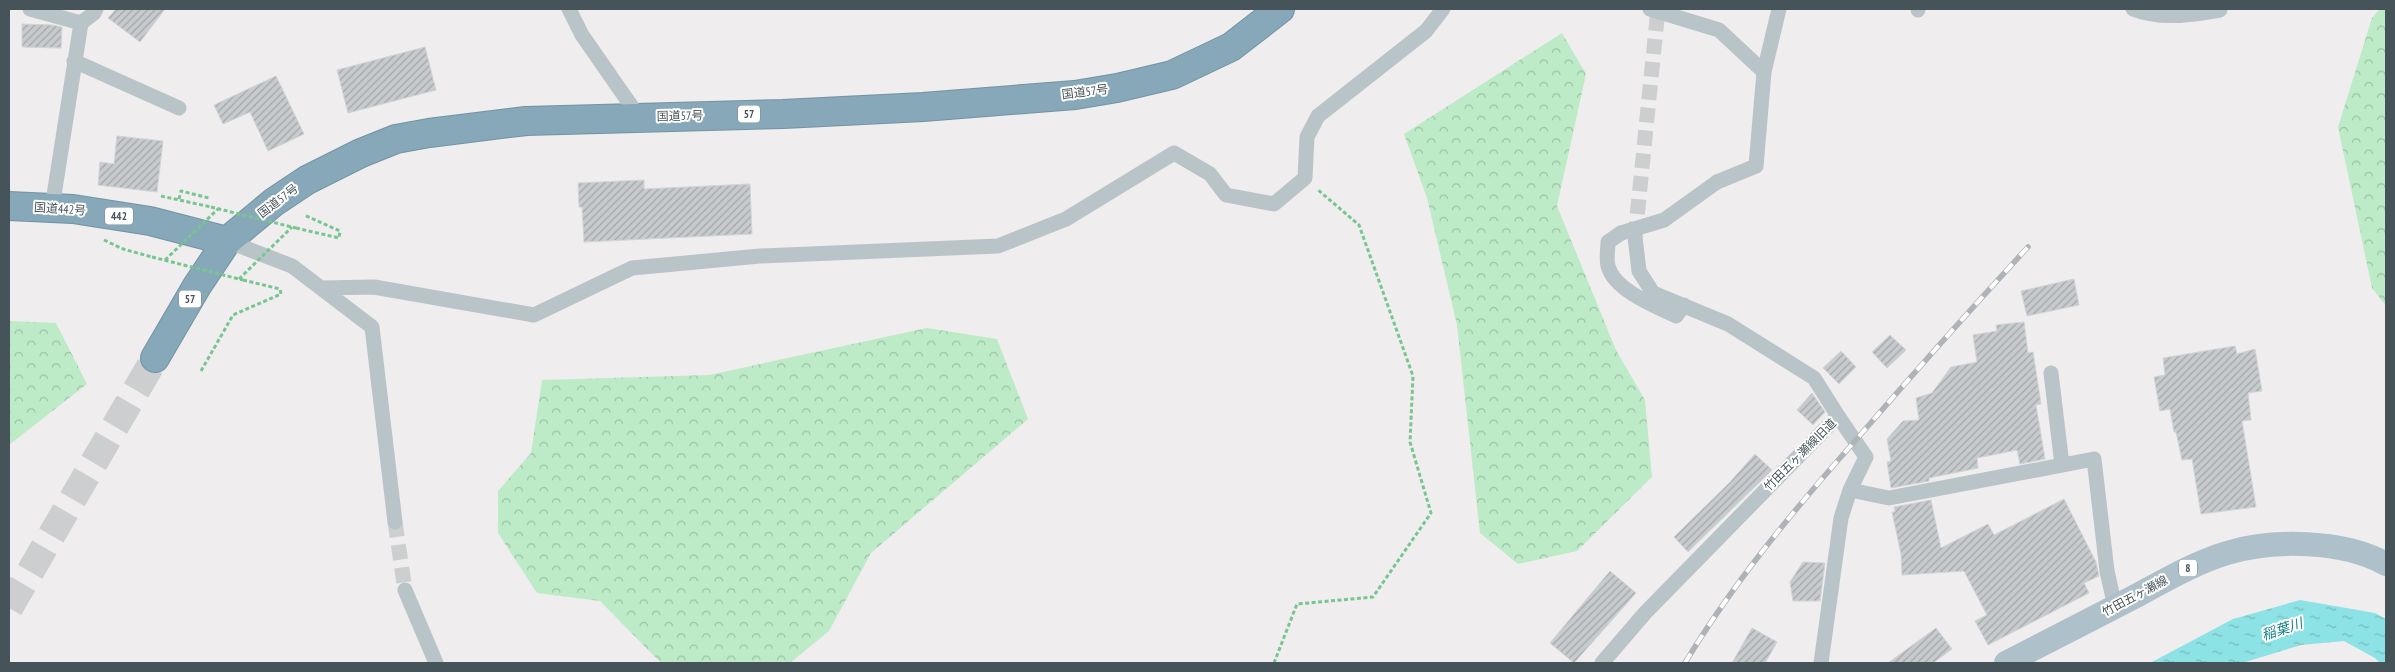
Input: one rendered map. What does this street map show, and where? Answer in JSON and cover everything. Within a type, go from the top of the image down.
[{"type":"highway","name":"国道57号","points":[[155,358],[197,286],[228,241],[274,202],[307,180],[361,152],[396,139],[526,121],[783,114],[923,107],[1076,94],[1117,88],[1172,75],[1209,58],[1236,43],[1280,9]]},
{"type":"highway","name":"国道442号","points":[[9,206],[73,209],[150,220],[228,241]]},
{"type":"main road","name":"竹田五ヶ瀬線","points":[[2006,663],[2191,567],[2227,553],[2261,546],[2293,544],[2332,547],[2377,559],[2386,564]]},
{"type":"street","points":[[30,9],[81,23]]},
{"type":"street","points":[[52,208],[81,23],[94,13],[96,9]]},
{"type":"street","points":[[569,9],[582,36],[639,117]]},
{"type":"street","points":[[321,288],[374,287],[534,314],[632,268],[760,256],[998,246],[1066,219],[1174,153],[1210,174],[1226,195],[1274,204],[1306,178],[1307,137],[1318,116],[1426,31],[1443,9]]},
{"type":"street","points":[[1650,9],[1719,30],[1764,72]]},
{"type":"street","points":[[1684,306],[1676,316],[1634,295],[1617,280],[1608,267],[1608,242],[1664,220],[1717,182],[1756,166],[1764,72],[1779,9]]},
{"type":"street","points":[[2133,9],[2146,14],[2186,16],[2220,10]]},
{"type":"street","points":[[74,60],[179,108]]},
{"type":"street","points":[[1628,235],[1639,271],[1653,293],[1728,324],[1814,378],[1838,416]]},
{"type":"street","points":[[228,241],[292,266],[372,327],[396,522]]},
{"type":"street","points":[[2051,373],[2062,465]]},
{"type":"street","name":"竹田五ヶ瀬線旧道","points":[[1602,663],[1644,613],[1838,416],[1866,457],[1850,490],[1841,518],[1821,663]]},
{"type":"street","points":[[1850,490],[1889,498],[2094,459],[2107,571],[2115,607]]},
{"type":"street","points":[[405,590],[436,663]]},
{"type":"path","points":[[1274,663],[1297,604],[1373,597],[1431,513],[1410,442],[1413,376],[1359,226],[1306,178]]},
{"type":"path","points":[[179,199],[181,192],[209,198]]},
{"type":"path","points":[[161,196],[339,238],[340,231],[304,215]]},
{"type":"path","points":[[164,260],[218,208]]},
{"type":"path","points":[[239,279],[292,227]]},
{"type":"path","points":[[104,240],[128,251],[280,289],[281,294],[232,315],[201,370]]},
{"type":"green space","points":[[2380,9],[2386,9],[2386,306],[2372,288],[2338,127],[2372,18]]},
{"type":"green space","points":[[1562,33],[1586,74],[1557,206],[1616,350],[1645,400],[1652,477],[1577,551],[1518,564],[1480,533],[1457,325],[1427,198],[1404,134]]},
{"type":"green space","points":[[9,321],[56,323],[87,384],[9,445]]},
{"type":"green space","points":[[927,328],[997,339],[1028,419],[871,553],[829,631],[790,663],[661,663],[600,601],[537,593],[498,533],[498,491],[531,453],[542,380],[709,375]]},
{"type":"water","name":"稲葉川","points":[[2300,600],[2375,613],[2386,619],[2386,663],[2380,663],[2375,658],[2344,641],[2301,645],[2242,663],[2150,663],[2233,619]]},
{"type":"building","points":[[116,9],[165,9],[140,42],[108,18]]},
{"type":"building","points":[[22,24],[62,27],[61,48],[22,47]]},
{"type":"building","points":[[425,47],[436,90],[348,113],[337,70]]},
{"type":"building","points":[[276,76],[304,134],[268,151],[250,112],[223,124],[214,105]]},
{"type":"building","points":[[117,136],[163,141],[157,192],[98,185],[100,162],[114,164]]},
{"type":"building","points":[[644,180],[644,189],[750,184],[752,234],[584,242],[582,207],[579,207],[578,183]]},
{"type":"building","points":[[2074,279],[2079,305],[2027,316],[2021,291]]},
{"type":"building","points":[[2024,322],[2028,353],[2033,352],[2041,404],[2036,405],[2045,459],[2020,464],[2017,450],[1977,458],[1978,468],[1929,478],[1929,481],[1891,488],[1887,462],[1891,461],[1887,439],[1903,421],[1919,420],[1916,398],[1932,393],[1951,367],[1977,362],[1973,335],[1997,331],[1996,325]]},
{"type":"building","points":[[1890,335],[1906,350],[1887,368],[1872,352]]},
{"type":"building","points":[[2235,346],[2237,354],[2255,349],[2262,391],[2248,393],[2251,420],[2242,421],[2256,507],[2201,514],[2192,459],[2182,460],[2170,409],[2160,411],[2154,377],[2165,375],[2163,358]]},
{"type":"building","points":[[1841,351],[1856,367],[1839,384],[1823,368]]},
{"type":"building","points":[[1812,393],[1825,412],[1813,425],[1797,410]]},
{"type":"building","points":[[1755,454],[1772,470],[1688,552],[1674,537],[1730,482]]},
{"type":"building","points":[[2064,499],[2096,562],[2099,576],[2084,583],[2089,593],[1988,645],[1975,621],[1987,615],[1964,571],[1902,575],[1901,554],[1892,512],[1895,512],[1894,507],[1931,500],[1941,548],[1988,524],[1994,535]]},
{"type":"building","points":[[1803,562],[1825,563],[1820,601],[1793,601],[1790,582]]},
{"type":"building","points":[[1610,571],[1636,593],[1574,663],[1550,643]]},
{"type":"building","points":[[1752,628],[1777,642],[1765,663],[1732,663]]},
{"type":"building","points":[[1936,628],[1952,649],[1933,663],[1888,663]]},
{"type":"tunnel","points":[[1635,237],[1658,9]]},
{"type":"tunnel","points":[[9,608],[155,358]]},
{"type":"tunnel","points":[[395,522],[405,590]]},
{"type":"railway","points":[[1685,663],[1723,604],[1787,521],[1919,367],[2028,247]]}]
